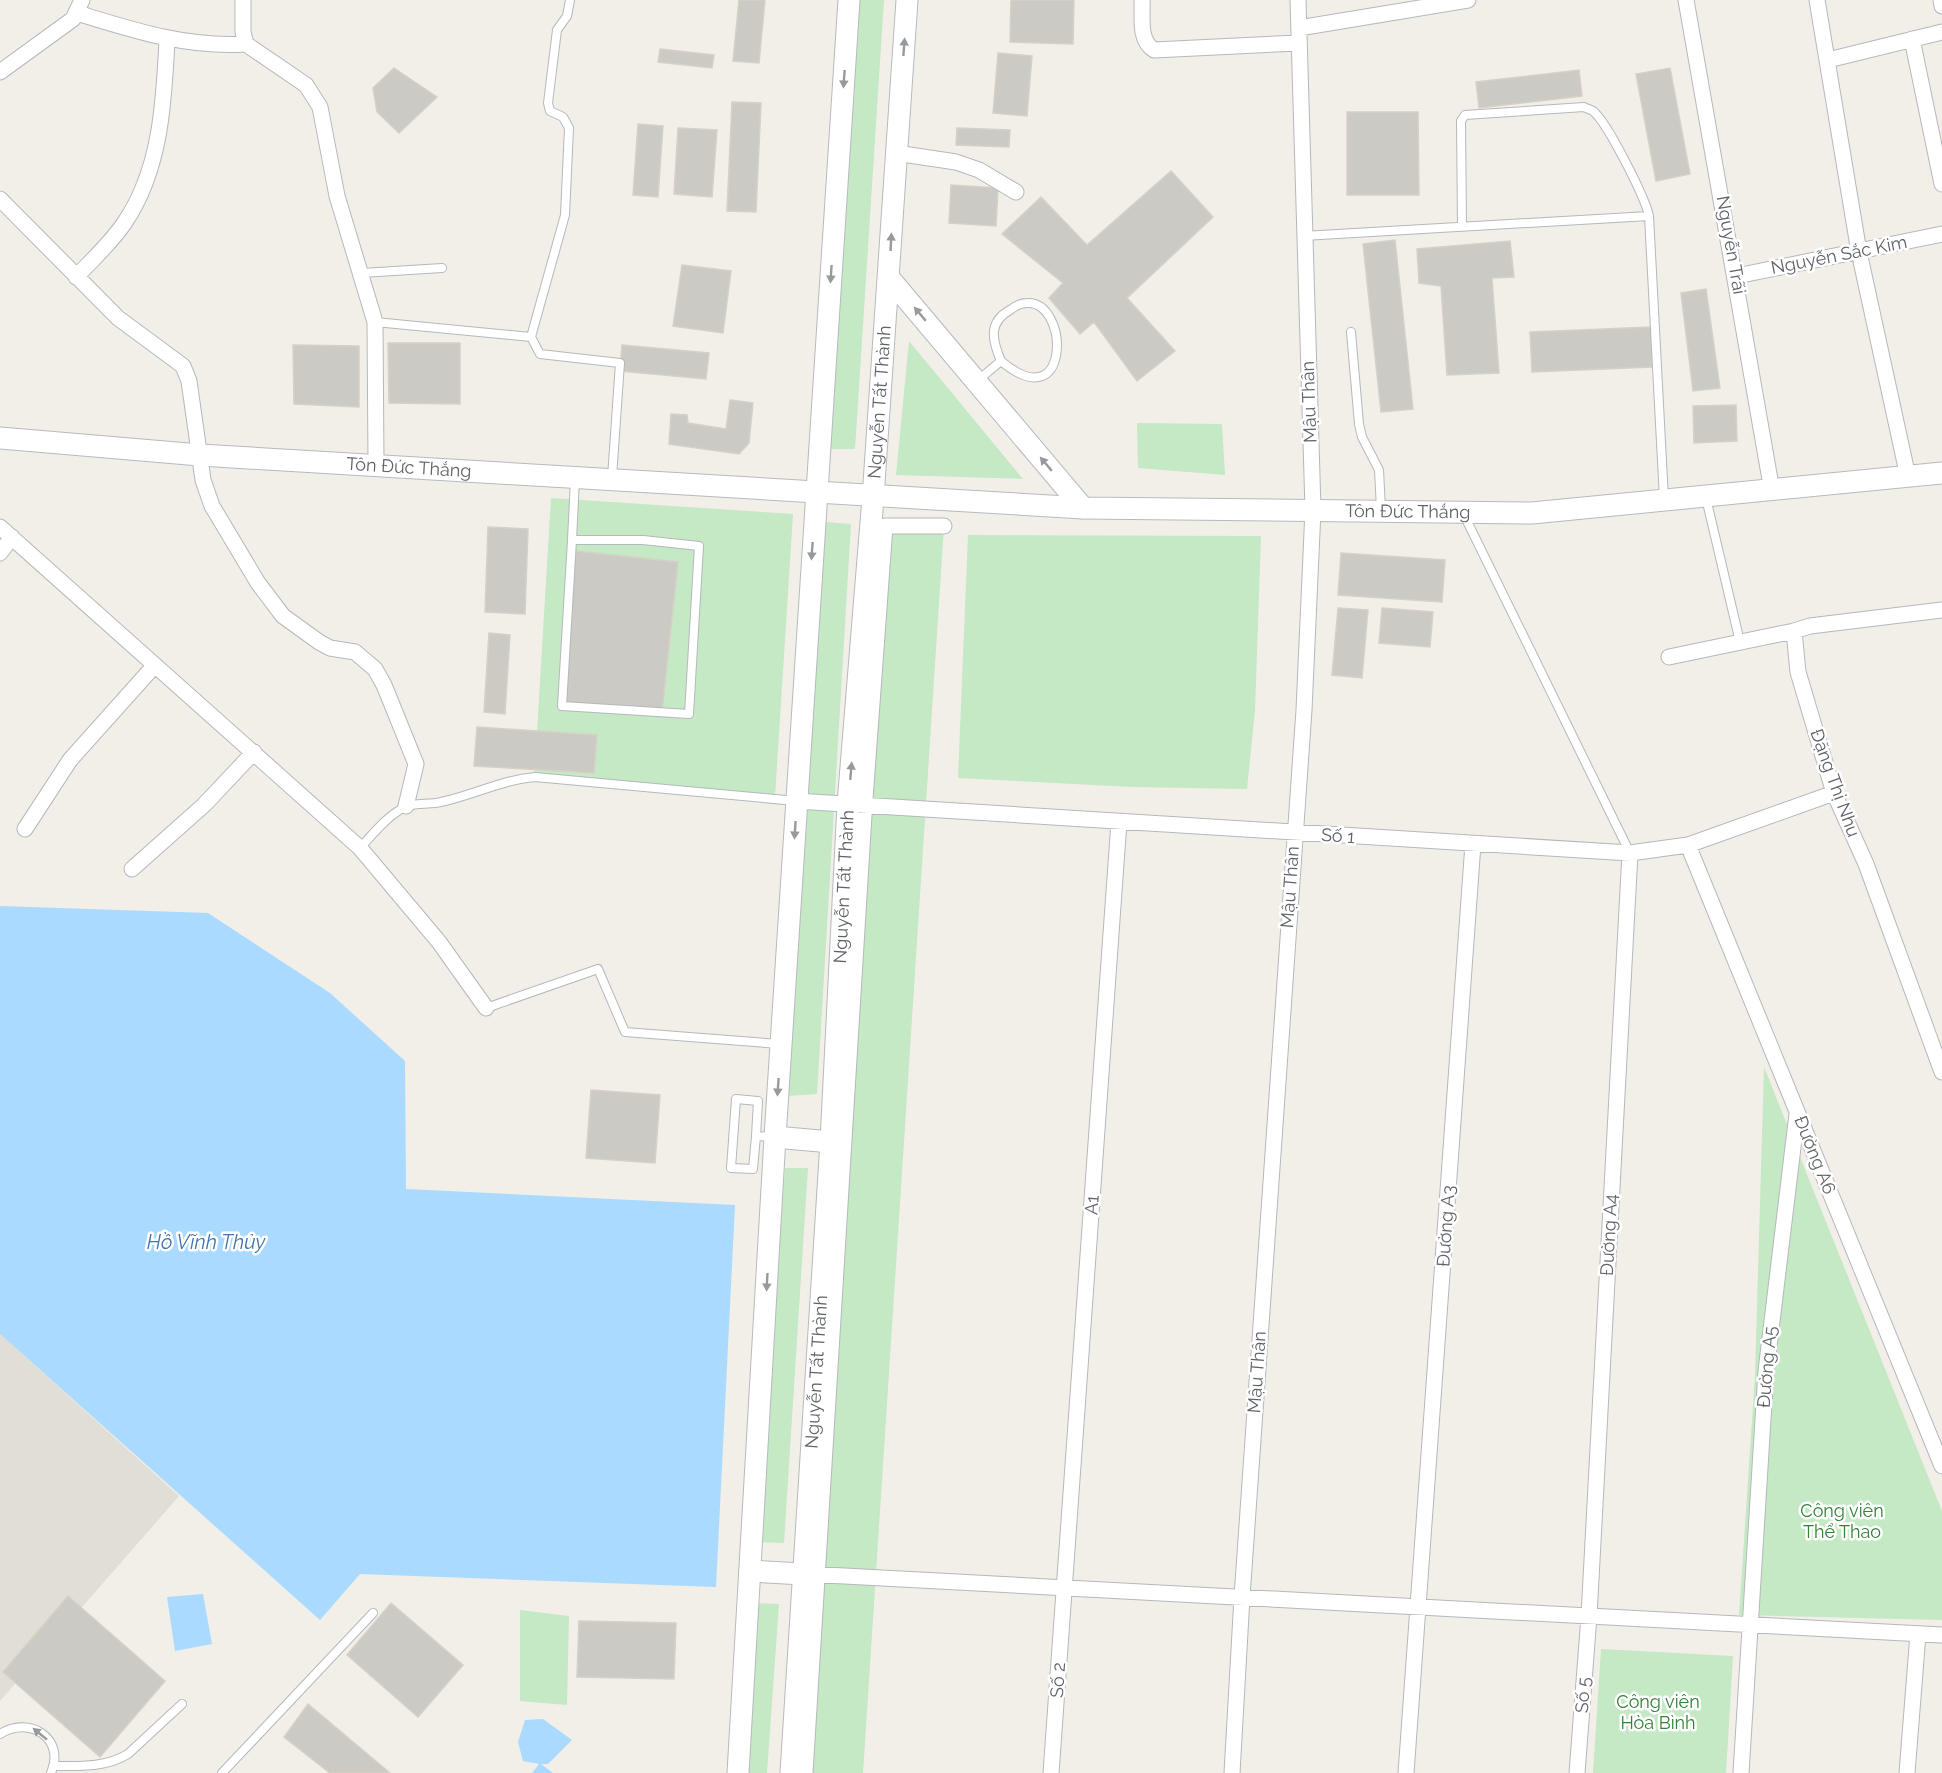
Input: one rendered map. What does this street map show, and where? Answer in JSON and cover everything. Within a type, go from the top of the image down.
[{"type":"street","points":[[243,0],[243,32],[246,44]]},
{"type":"street","points":[[738,1773],[750,1571],[765,1137],[781,1044],[849,0]]},
{"type":"street","name":"Nguyễn Tất Thành","points":[[790,1773],[810,1574],[831,1142],[856,805],[873,498],[908,0]]},
{"type":"street","points":[[1142,0],[1143,38],[1154,50],[1299,35],[1426,4],[1468,0]]},
{"type":"street","name":"Mậu Thân","points":[[1232,1773],[1242,1598],[1304,710],[1313,510],[1303,236],[1298,0]]},
{"type":"street","name":"Nguyễn Trãi","points":[[1686,0],[1737,276],[1772,491]]},
{"type":"street","points":[[1817,0],[1858,252],[1908,477]]},
{"type":"street","points":[[1941,0],[1942,6]]},
{"type":"street","points":[[2,66],[80,7],[167,40],[216,45],[246,44],[306,85],[318,100],[337,196],[375,322],[376,464]]},
{"type":"street","points":[[1828,60],[1942,32]]},
{"type":"street","points":[[1912,39],[1942,184]]},
{"type":"street","points":[[76,277],[122,227],[142,187],[155,151],[161,123],[167,40]]},
{"type":"street","points":[[896,153],[956,162],[979,170],[1016,192]]},
{"type":"street","points":[[0,199],[118,318],[183,366],[189,381],[203,480],[212,506],[274,606],[292,624],[319,642],[330,648],[355,652],[375,669],[416,764],[406,806]]},
{"type":"street","name":"Nguyễn Sắc Kim","points":[[1737,276],[1942,234]]},
{"type":"street","points":[[889,278],[1083,508]]},
{"type":"street","name":"Tôn Đức Thắng","points":[[0,438],[200,455],[376,464],[873,498],[1083,508],[1533,513],[1942,473]]},
{"type":"street","points":[[805,1773],[810,1574],[856,805],[885,526],[944,526]]},
{"type":"street","points":[[0,553],[6,532],[360,848],[439,942],[486,1008]]},
{"type":"street","points":[[1669,657],[1836,622],[1942,610]]},
{"type":"street","name":"Đặng Thị Nhu","points":[[1794,631],[1798,672],[1834,793],[1866,864],[1942,1072]]},
{"type":"street","points":[[25,829],[70,760],[155,665]]},
{"type":"street","points":[[132,869],[204,805],[254,752]]},
{"type":"street","name":"Số 1","points":[[796,801],[1630,853],[1688,844],[1834,793]]},
{"type":"street","name":"A1","points":[[1065,1588],[1119,822]]},
{"type":"street","name":"Đường A3","points":[[1406,1773],[1473,844]]},
{"type":"street","name":"Đường A6","points":[[1688,844],[1942,1466]]},
{"type":"street","name":"Đường A4","points":[[1588,1616],[1630,853]]},
{"type":"street","name":"Đường A5","points":[[1741,1773],[1766,1371],[1797,1111]]},
{"type":"street","points":[[765,1137],[831,1142]]},
{"type":"street","points":[[750,1571],[1942,1635]]},
{"type":"street","name":"Số 2","points":[[1051,1773],[1065,1588]]},
{"type":"street","name":"Số 5","points":[[1577,1773],[1588,1616]]},
{"type":"street","points":[[1907,1773],[1918,1634]]},
{"type":"lane","points":[[570,0],[567,16],[556,30],[548,103],[550,111],[563,117],[569,128],[565,215],[531,337],[540,354],[620,363],[612,480]]},
{"type":"lane","points":[[1462,226],[1461,121],[1465,114],[1584,107],[1593,111],[1637,185],[1649,216],[1665,501]]},
{"type":"lane","points":[[1303,236],[1649,216]]},
{"type":"lane","points":[[362,273],[442,267]]},
{"type":"lane","points":[[1030,302],[1039,307],[1054,329],[1059,348],[1055,365],[1048,373],[1027,376],[1011,369],[1001,361],[993,338],[993,325],[999,317],[1021,303],[1030,302]]},
{"type":"lane","points":[[375,322],[531,337]]},
{"type":"lane","points":[[1351,332],[1359,424],[1362,437],[1379,470],[1381,511]]},
{"type":"lane","points":[[977,382],[1001,361]]},
{"type":"lane","points":[[572,540],[643,540],[699,546],[689,714],[562,706],[575,477]]},
{"type":"lane","points":[[1706,497],[1740,642]]},
{"type":"lane","points":[[1464,514],[1630,853]]},
{"type":"lane","points":[[360,848],[391,815],[406,806],[441,802],[478,792],[501,782],[535,777],[796,801]]},
{"type":"lane","points":[[486,1008],[598,969],[625,1032],[781,1044]]},
{"type":"lane","points":[[736,1099],[758,1101],[765,1137],[753,1169],[731,1168],[736,1099]]},
{"type":"lane","points":[[222,1773],[374,1613]]},
{"type":"lane","points":[[0,1734],[21,1726],[33,1727],[51,1743],[54,1754],[52,1770],[97,1766],[128,1754],[182,1704]]},
{"type":"shaded area","points":[[0,1334],[179,1496],[0,1701]]},
{"type":"green space","points":[[857,0],[884,0],[855,449],[830,449]]},
{"type":"green space","points":[[909,341],[1023,479],[896,475]]},
{"type":"green space","points":[[1137,423],[1222,424],[1225,475],[1138,468]]},
{"type":"green space","points":[[551,498],[793,514],[775,797],[534,782]]},
{"type":"green space","points":[[826,522],[851,524],[817,1094],[786,1096]]},
{"type":"green space","points":[[885,526],[944,526],[863,1773],[805,1773]]},
{"type":"green space","points":[[968,535],[1261,536],[1255,711],[1247,789],[1132,787],[958,778]]},
{"type":"green space","name":"Công viên Thể Thao","points":[[1764,1067],[1942,1511],[1942,1620],[1739,1615],[1755,1375]]},
{"type":"green space","points":[[785,1168],[808,1168],[784,1543],[754,1542]]},
{"type":"green space","points":[[753,1603],[779,1604],[767,1773],[742,1773]]},
{"type":"green space","points":[[520,1610],[569,1616],[567,1705],[520,1701]]},
{"type":"green space","name":"Công viên Hòa Bình","points":[[1601,1649],[1733,1656],[1726,1773],[1593,1773]]},
{"type":"water","name":"Hồ Vĩnh Thủy","points":[[0,906],[208,913],[330,993],[405,1061],[406,1189],[735,1205],[716,1587],[360,1574],[320,1620],[0,1334]]},
{"type":"water","points":[[203,1594],[212,1644],[175,1651],[167,1597]]},
{"type":"water","points":[[543,1719],[572,1740],[548,1764],[541,1764],[553,1773],[532,1773],[539,1764],[523,1761],[518,1742],[525,1720]]},
{"type":"building","points":[[739,0],[765,0],[759,63],[733,61]]},
{"type":"building","points":[[1011,0],[1074,0],[1073,44],[1010,42]]},
{"type":"building","points":[[660,49],[714,55],[712,68],[658,62]]},
{"type":"building","points":[[998,53],[1032,56],[1027,116],[993,113]]},
{"type":"building","points":[[394,68],[437,97],[399,133],[377,112],[373,88]]},
{"type":"building","points":[[1670,68],[1690,174],[1656,181],[1636,74]]},
{"type":"building","points":[[1579,70],[1582,96],[1479,108],[1476,82]]},
{"type":"building","points":[[732,102],[761,103],[756,212],[727,211]]},
{"type":"building","points":[[1347,112],[1418,112],[1419,195],[1347,195]]},
{"type":"building","points":[[638,124],[663,126],[658,197],[633,195]]},
{"type":"building","points":[[678,128],[717,130],[712,197],[674,194]]},
{"type":"building","points":[[957,128],[1010,130],[1009,147],[956,145]]},
{"type":"building","points":[[1171,171],[1213,217],[1127,298],[1175,351],[1137,381],[1094,322],[1080,334],[1049,298],[1063,283],[1002,234],[1041,197],[1087,245]]},
{"type":"building","points":[[951,185],[998,188],[996,226],[949,223]]},
{"type":"building","points":[[1395,240],[1413,409],[1381,412],[1363,244]]},
{"type":"building","points":[[1510,241],[1514,277],[1492,278],[1499,373],[1447,375],[1441,286],[1419,283],[1417,249]]},
{"type":"building","points":[[682,265],[731,271],[723,333],[673,326]]},
{"type":"building","points":[[1706,289],[1720,388],[1693,391],[1681,293]]},
{"type":"building","points":[[1651,327],[1652,367],[1532,372],[1530,332]]},
{"type":"building","points":[[388,343],[460,343],[460,404],[389,403]]},
{"type":"building","points":[[293,345],[359,346],[359,407],[294,404]]},
{"type":"building","points":[[622,345],[709,353],[706,379],[620,371]]},
{"type":"building","points":[[730,400],[753,403],[749,443],[739,454],[669,444],[671,414],[687,415],[688,423],[726,429]]},
{"type":"building","points":[[1736,405],[1737,441],[1694,443],[1693,406]]},
{"type":"building","points":[[488,527],[528,529],[525,614],[485,612]]},
{"type":"building","points":[[575,551],[678,562],[662,712],[560,701]]},
{"type":"building","points":[[1341,553],[1445,560],[1442,602],[1338,595]]},
{"type":"building","points":[[1338,608],[1368,610],[1362,678],[1332,675]]},
{"type":"building","points":[[1382,608],[1433,612],[1430,647],[1379,643]]},
{"type":"building","points":[[489,633],[510,635],[505,714],[484,712]]},
{"type":"building","points":[[477,727],[597,735],[594,773],[474,766]]},
{"type":"building","points":[[591,1090],[660,1095],[655,1163],[586,1158]]},
{"type":"building","points":[[68,1596],[165,1681],[100,1757],[3,1672]]},
{"type":"building","points":[[391,1603],[463,1665],[418,1717],[347,1655]]},
{"type":"building","points":[[579,1621],[676,1623],[674,1679],[577,1677]]},
{"type":"building","points":[[308,1704],[390,1773],[330,1773],[284,1737]]}]
